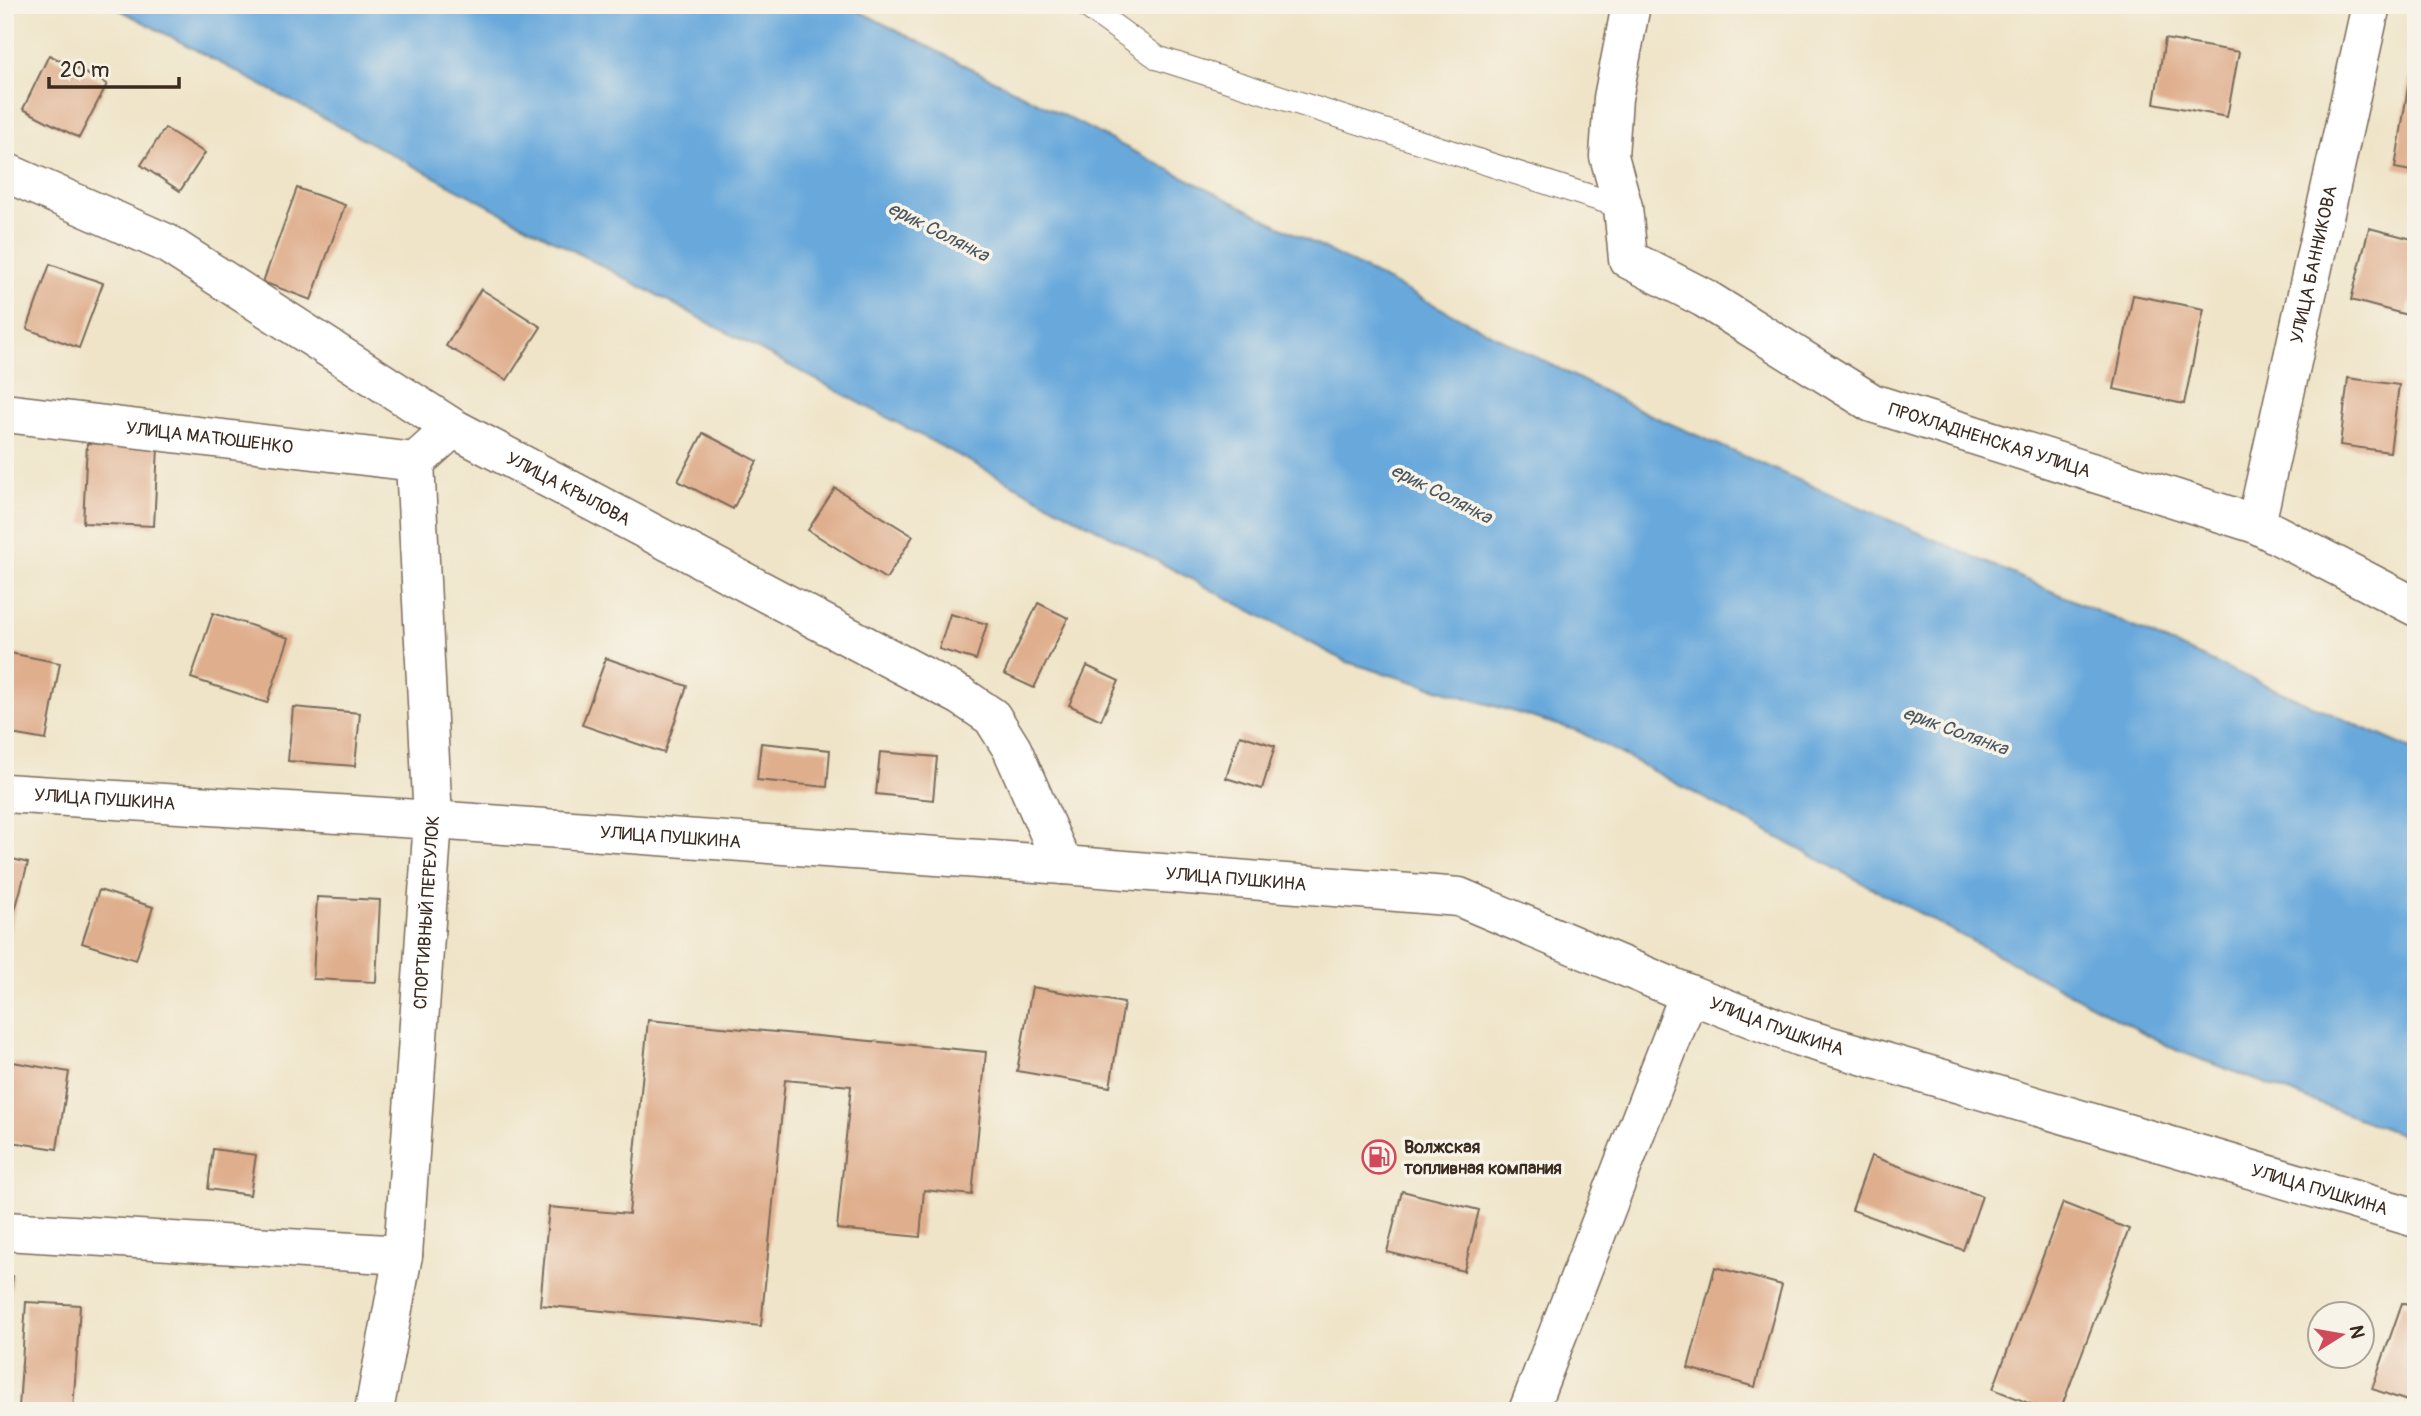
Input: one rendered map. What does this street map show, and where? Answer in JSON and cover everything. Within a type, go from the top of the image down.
[{"type":"street","points":[[1623,207],[1609,156],[1613,98],[1632,5]]},
{"type":"street","name":"УЛИЦА БАННИКОВА","points":[[2256,524],[2371,5]]},
{"type":"street","name":"УЛИЦА КРЫЛОВА","points":[[5,172],[166,243],[453,428],[961,696],[992,717],[1012,749],[1063,865]]},
{"type":"street","name":"ПРОХЛАДНЕНСКАЯ УЛИЦА","points":[[1623,207],[1628,259],[1704,299],[1872,402],[2256,524],[2416,607]]},
{"type":"street","name":"УЛИЦА МАТЮШЕНКО","points":[[5,412],[415,462]]},
{"type":"street","points":[[415,462],[453,428]]},
{"type":"street","name":"СПОРТИВНЫЙ ПЕРЕУЛОК","points":[[374,1411],[403,1255],[433,820],[415,462]]},
{"type":"street","name":"УЛИЦА ПУШКИНА","points":[[5,793],[433,820],[1063,865],[1459,897],[1689,994],[1800,1037],[2416,1218]]},
{"type":"street","points":[[1528,1411],[1689,994]]},
{"type":"street","points":[[5,1231],[403,1255]]},
{"type":"lane","points":[[1085,5],[1158,58],[1623,207]]},
{"type":"water","name":"ерик Солянка","points":[[111,5],[847,5],[1646,413],[2416,751],[2416,1140],[2176,1050],[1578,731],[1347,662]]},
{"type":"building","points":[[2165,39],[2239,52],[2227,117],[2154,103]]},
{"type":"building","points":[[49,55],[107,84],[79,138],[23,109]]},
{"type":"building","points":[[2410,74],[2416,74],[2416,172],[2395,168]]},
{"type":"building","points":[[165,128],[205,153],[180,191],[141,165]]},
{"type":"building","points":[[297,188],[345,205],[311,300],[263,282]]},
{"type":"building","points":[[2369,228],[2416,240],[2416,279],[2407,315],[2351,300]]},
{"type":"building","points":[[50,264],[103,283],[79,348],[27,329]]},
{"type":"building","points":[[481,289],[541,327],[507,380],[446,346]]},
{"type":"building","points":[[2133,295],[2204,309],[2184,404],[2114,389]]},
{"type":"building","points":[[2348,378],[2399,385],[2390,452],[2340,445]]},
{"type":"building","points":[[703,433],[757,461],[733,509],[678,481]]},
{"type":"building","points":[[87,443],[158,447],[154,526],[83,523]]},
{"type":"building","points":[[835,488],[913,536],[886,579],[808,530]]},
{"type":"building","points":[[1038,603],[1068,618],[1034,688],[1004,674]]},
{"type":"building","points":[[213,613],[289,638],[267,703],[191,678]]},
{"type":"building","points":[[950,614],[987,624],[976,660],[939,649]]},
{"type":"building","points":[[5,652],[60,663],[46,740],[5,733]]},
{"type":"building","points":[[606,658],[687,686],[664,753],[582,725]]},
{"type":"building","points":[[1087,666],[1119,681],[1101,720],[1069,705]]},
{"type":"building","points":[[293,707],[360,713],[355,766],[288,761]]},
{"type":"building","points":[[1240,735],[1275,746],[1262,789],[1226,778]]},
{"type":"building","points":[[761,743],[830,750],[827,787],[757,780]]},
{"type":"building","points":[[880,752],[937,757],[933,800],[876,794]]},
{"type":"building","points":[[5,857],[28,863],[9,932],[5,931]]},
{"type":"building","points":[[99,890],[153,907],[136,960],[82,943]]},
{"type":"building","points":[[317,897],[380,900],[376,982],[313,979]]},
{"type":"building","points":[[1032,987],[1124,1003],[1110,1087],[1017,1071]]},
{"type":"building","points":[[648,1020],[986,1052],[972,1195],[924,1190],[920,1237],[837,1229],[851,1086],[785,1080],[761,1326],[540,1305],[549,1207],[629,1214]]},
{"type":"building","points":[[13,1062],[69,1072],[57,1149],[5,1141],[5,1108]]},
{"type":"building","points":[[213,1149],[256,1155],[250,1195],[208,1189]]},
{"type":"building","points":[[1871,1156],[1982,1196],[1963,1250],[1852,1210]]},
{"type":"building","points":[[1402,1191],[1479,1210],[1464,1271],[1387,1252]]},
{"type":"building","points":[[2063,1203],[2129,1229],[2060,1411],[2049,1411],[1993,1389]]},
{"type":"building","points":[[1715,1267],[1782,1285],[1755,1387],[1688,1368]]},
{"type":"building","points":[[5,1275],[13,1276],[7,1318],[5,1318]]},
{"type":"building","points":[[26,1302],[80,1305],[73,1411],[19,1408]]},
{"type":"building","points":[[2402,1303],[2416,1308],[2416,1404],[2372,1389]]},
{"type":"place","name":"Волжская топливная компания","points":[[1379,1157]]}]
